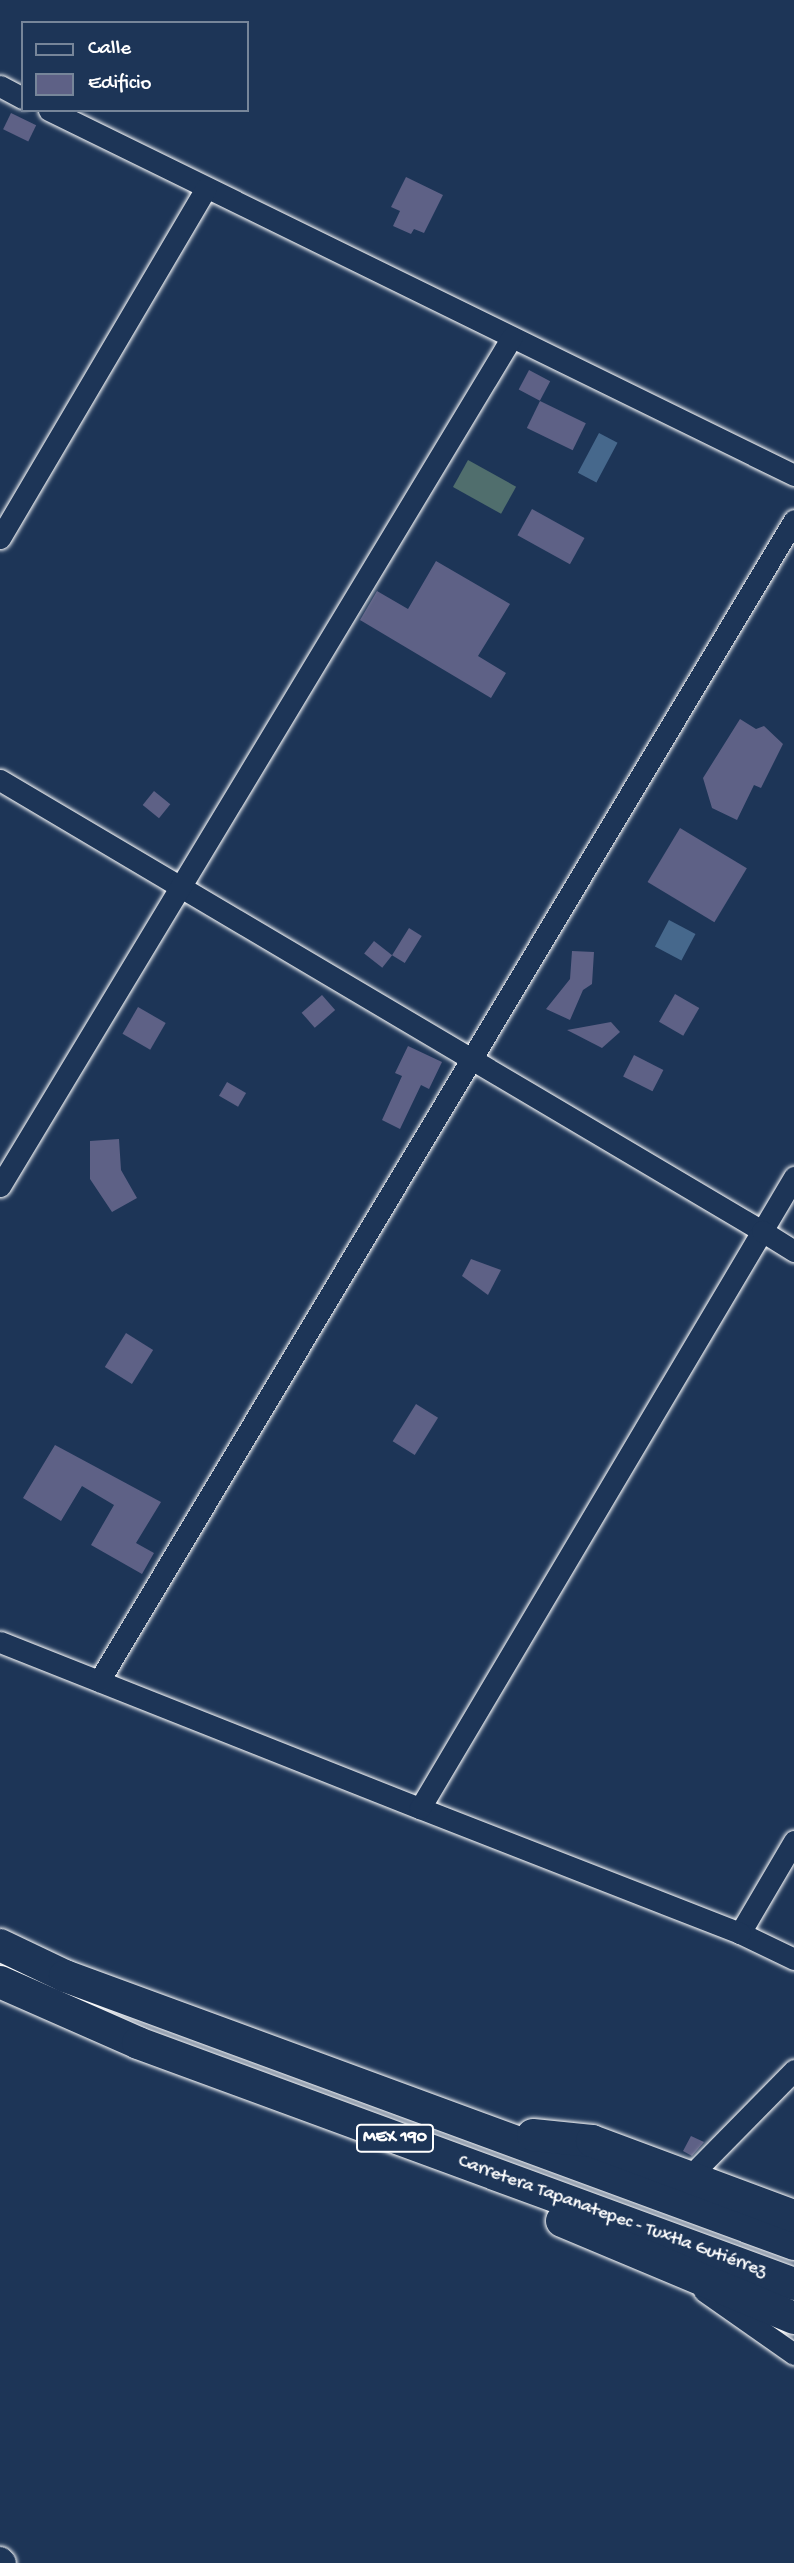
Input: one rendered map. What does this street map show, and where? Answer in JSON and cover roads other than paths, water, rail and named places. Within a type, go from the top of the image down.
[{"type":"highway","name":"Carretera Tapanatepec - Tuxtla Gutiérrez","points":[[0,1945],[65,1976],[794,2244]]},
{"type":"highway","name":"Carretera Tapanatepec - Tuxtla Gutiérrez","points":[[0,1982],[138,2043],[794,2284]]},
{"type":"highway","points":[[357,2124],[405,2160],[658,2260],[794,2318]]},
{"type":"highway","points":[[484,2130],[592,2141],[794,2216]]},
{"type":"street","points":[[0,86],[21,96]]},
{"type":"street","points":[[53,112],[794,475]]},
{"type":"street","points":[[0,538],[206,188]]},
{"type":"street","points":[[0,1186],[512,337]]},
{"type":"street","points":[[99,1681],[794,520]]},
{"type":"street","points":[[0,780],[794,1251]]},
{"type":"street","points":[[420,1808],[794,1177]]},
{"type":"street","points":[[0,1642],[740,1933],[794,1959]]},
{"type":"street","points":[[740,1933],[794,1841]]},
{"type":"street","points":[[689,2177],[794,2070]]},
{"type":"street","points":[[730,2192],[794,2200]]},
{"type":"street","points":[[658,2260],[794,2354]]},
{"type":"water","points":[[599,433],[618,443],[596,483],[578,473]]},
{"type":"water","points":[[669,920],[695,934],[681,961],[655,946]]}]
